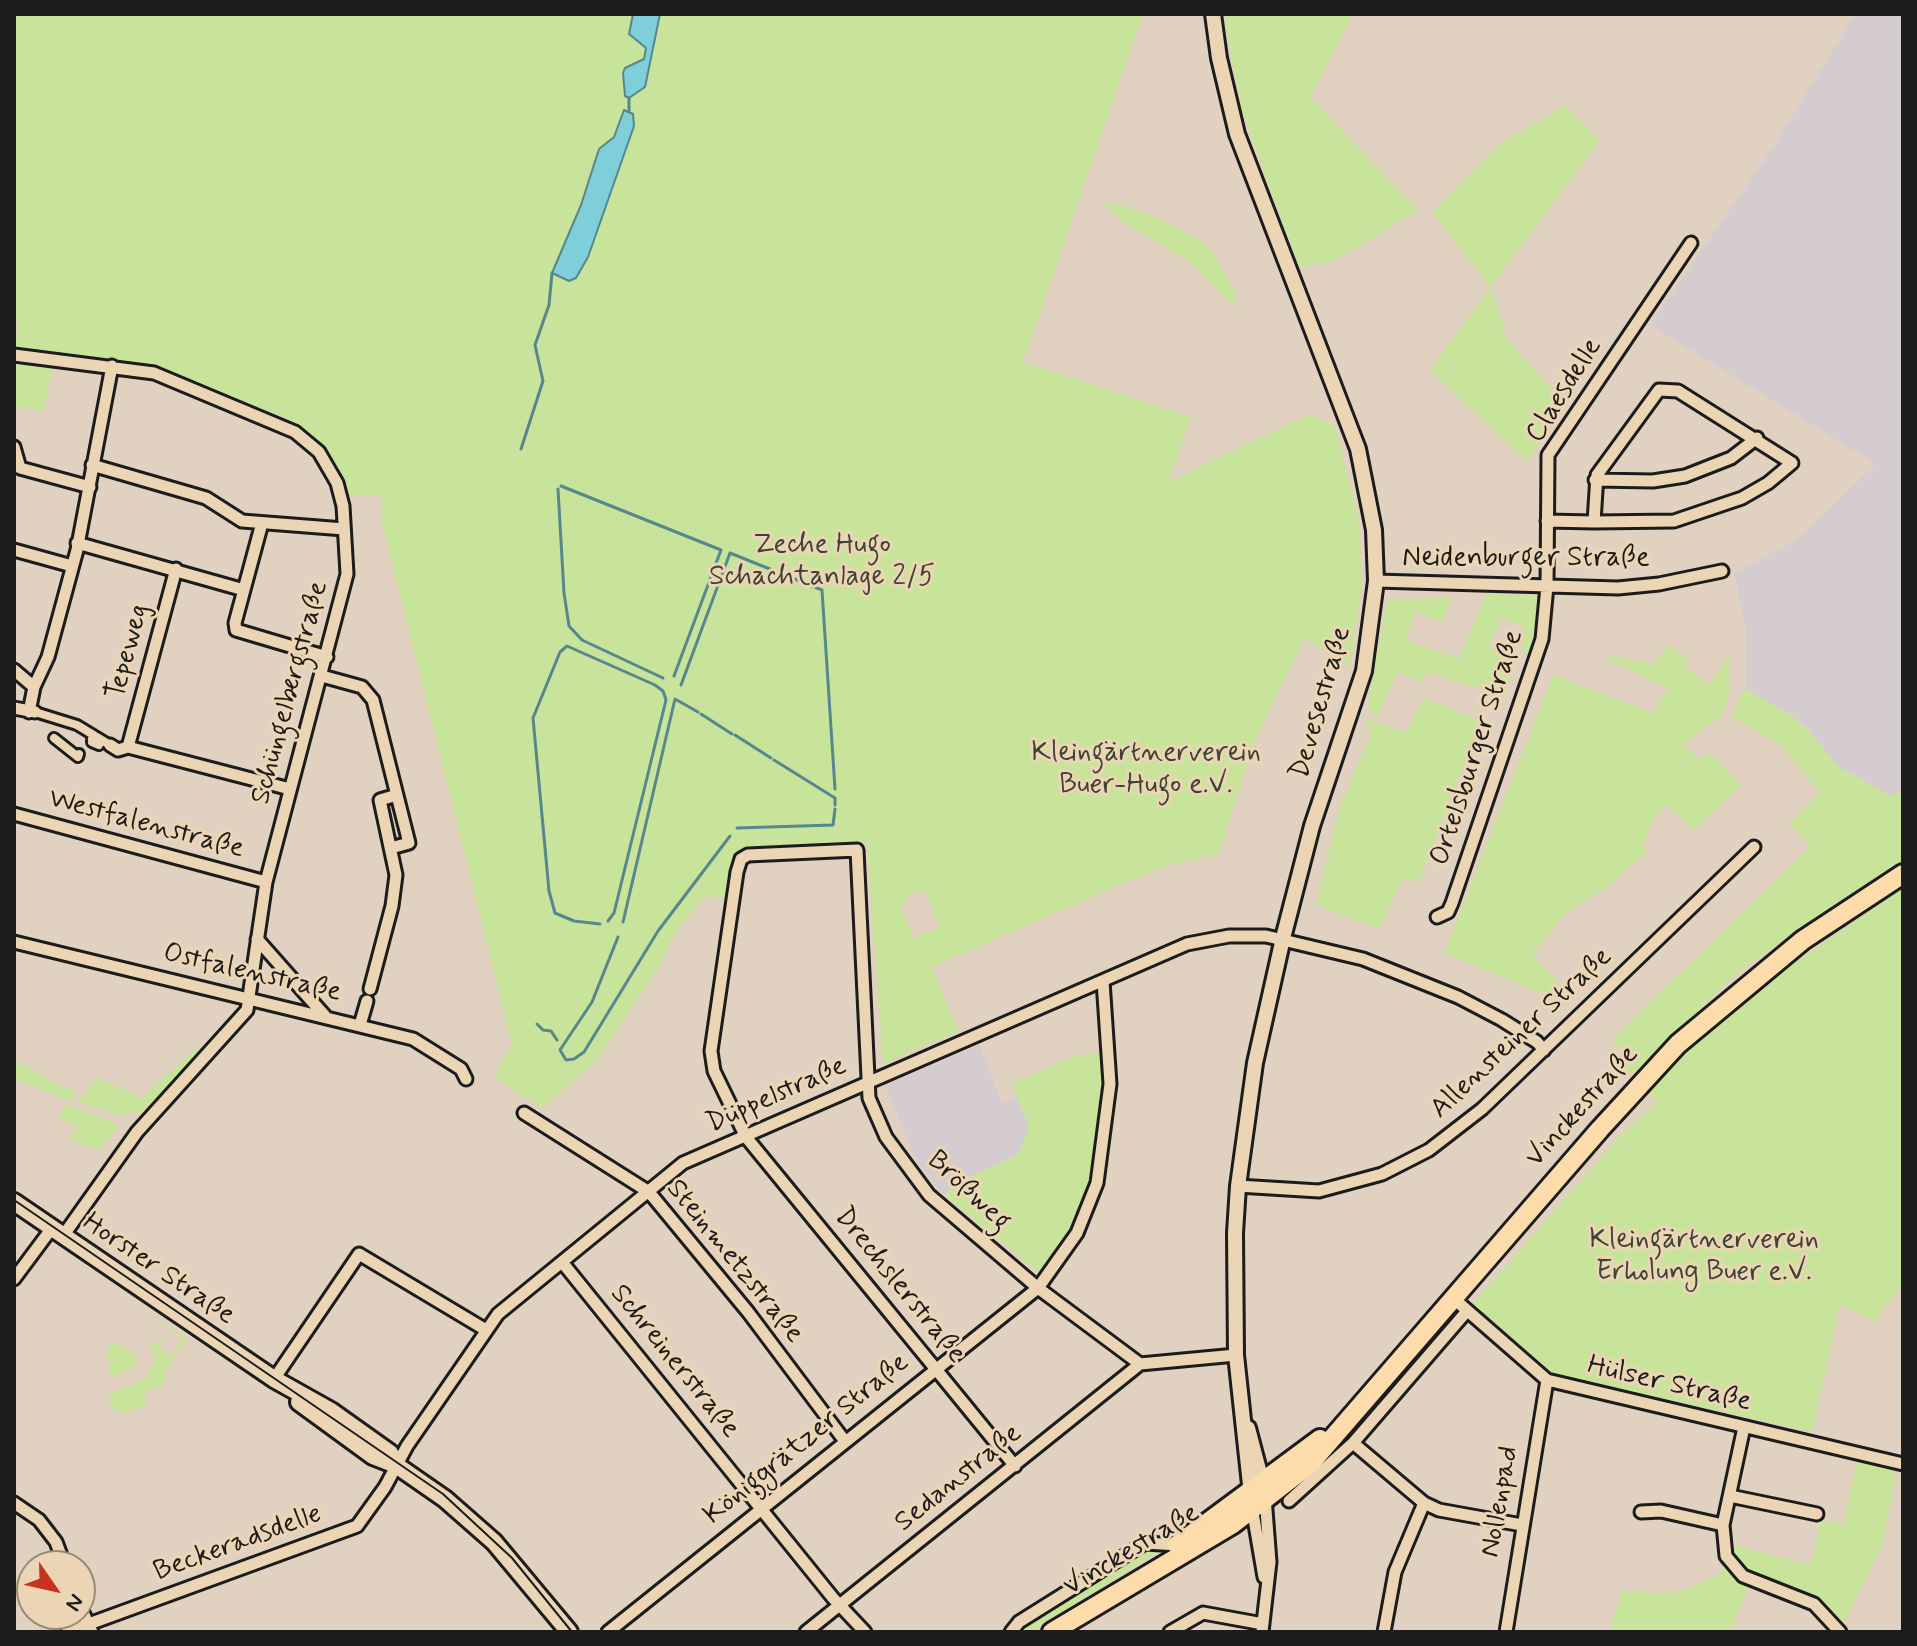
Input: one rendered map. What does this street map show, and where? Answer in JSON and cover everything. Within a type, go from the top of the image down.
[{"type":"main road","name":"Vinckestraße","points":[[1052,1632],[1309,1465],[1678,1044],[1793,948],[1903,874]]},
{"type":"main road","name":"Horster Straße","points":[[14,1202],[274,1379],[357,1429],[390,1453],[396,1465],[445,1499],[494,1542],[569,1632]]},
{"type":"main road","name":"Vinckestraße","points":[[1036,1632],[1258,1498]]},
{"type":"street","name":"Devesestraße","points":[[1213,14],[1219,58],[1237,134],[1358,449],[1374,530],[1376,581],[1364,671],[1312,826],[1283,938],[1255,1063],[1238,1186],[1235,1233],[1236,1355],[1258,1498]]},
{"type":"street","name":"Claesdelle","points":[[1547,586],[1546,466],[1551,448],[1691,243]]},
{"type":"street","name":"Schüngelbergstraße","points":[[14,355],[154,373],[295,432],[329,465],[340,493],[346,587],[266,882],[244,1015],[137,1132],[57,1232],[14,1279]]},
{"type":"street","points":[[32,712],[34,687],[48,657],[72,566],[112,366]]},
{"type":"street","points":[[1547,521],[1594,522],[1674,521],[1742,498],[1768,483],[1792,463],[1757,438],[1672,389],[1659,390],[1595,480],[1594,522]]},
{"type":"street","points":[[1595,480],[1653,481],[1685,476],[1731,458],[1757,438]]},
{"type":"street","points":[[14,447],[20,468],[90,487]]},
{"type":"street","points":[[92,465],[206,498],[242,521],[344,529]]},
{"type":"street","points":[[262,523],[235,623],[238,632],[327,657]]},
{"type":"street","points":[[77,543],[244,590]]},
{"type":"street","points":[[14,550],[72,566]]},
{"type":"street","name":"Tepeweg","points":[[128,747],[176,569]]},
{"type":"street","name":"Neidenburger Straße","points":[[1376,581],[1618,588],[1659,584],[1722,571]]},
{"type":"street","name":"Ortelsburger Straße","points":[[1437,917],[1448,912],[1532,677],[1542,639],[1547,586]]},
{"type":"street","points":[[14,670],[34,687]]},
{"type":"street","points":[[322,676],[362,687],[370,695],[409,843],[391,848]]},
{"type":"street","points":[[14,708],[77,725],[94,739],[118,750],[128,747],[290,789]]},
{"type":"street","points":[[54,738],[78,757],[79,754]]},
{"type":"street","points":[[360,1025],[392,906],[396,875],[380,800],[397,795]]},
{"type":"street","name":"Westfalenstraße","points":[[14,814],[266,882]]},
{"type":"street","name":"Allensteiner Straße","points":[[1238,1186],[1319,1191],[1397,1167],[1464,1125],[1754,847]]},
{"type":"street","name":"Brößweg","points":[[857,850],[866,1083],[886,1137],[917,1183],[942,1208],[1038,1288],[1140,1364]]},
{"type":"street","name":"Drechslerstraße","points":[[857,850],[754,853],[740,862],[711,1051],[714,1071],[746,1137],[1015,1466]]},
{"type":"street","name":"Düppelstraße","points":[[396,1465],[498,1314],[683,1163],[1187,944],[1229,936],[1283,938],[1363,959],[1423,982],[1502,1020],[1537,1042],[1544,1050]]},
{"type":"street","points":[[257,939],[326,1016]]},
{"type":"street","name":"Ostfalenstraße","points":[[14,942],[413,1039],[461,1069],[466,1079]]},
{"type":"street","name":"Königgrätzer Straße","points":[[608,1632],[844,1440],[1038,1288],[1081,1226],[1097,1183],[1110,1084],[1103,981]]},
{"type":"street","name":"Steinmetzstraße","points":[[524,1113],[649,1192],[748,1312],[844,1440]]},
{"type":"street","points":[[274,1379],[359,1254],[486,1330]]},
{"type":"street","name":"Schreinerstraße","points":[[562,1262],[839,1605],[865,1632]]},
{"type":"street","name":"Hülser Straße","points":[[1453,1298],[1547,1380],[1903,1464]]},
{"type":"street","points":[[1289,1501],[1353,1443],[1467,1311]]},
{"type":"street","points":[[1140,1364],[1236,1355]]},
{"type":"street","name":"Sedanstraße","points":[[806,1632],[1140,1364]]},
{"type":"street","name":"Nollenpad","points":[[1506,1632],[1547,1380]]},
{"type":"street","points":[[1744,1427],[1723,1525],[1722,1544],[1733,1568],[1743,1576],[1814,1604],[1840,1632]]},
{"type":"street","points":[[1353,1443],[1424,1503],[1439,1510],[1522,1525]]},
{"type":"street","name":"Beckeradsdelle","points":[[96,1626],[357,1526],[396,1465]]},
{"type":"street","points":[[1730,1496],[1817,1514]]},
{"type":"street","points":[[1170,1632],[1203,1613],[1263,1628],[1265,1585],[1270,1562],[1258,1498]]},
{"type":"street","points":[[14,1503],[39,1520],[59,1550]]},
{"type":"street","points":[[1384,1632],[1395,1572],[1424,1503]]},
{"type":"street","points":[[1641,1512],[1661,1511],[1723,1525]]},
{"type":"street","name":"Vinckestraße","points":[[1011,1632],[1019,1622],[1145,1543],[1178,1545]]},
{"type":"shaded area","points":[[1855,14],[1903,14],[1903,791],[1891,796],[1839,767],[1790,714],[1745,689],[1745,624],[1734,573],[1798,539],[1876,464],[1650,325],[1772,149]]},
{"type":"shaded area","points":[[979,1045],[1002,1103],[1017,1097],[1029,1126],[1018,1156],[956,1183],[945,1196],[919,1165],[885,1086]]},
{"type":"green space","name":"Zeche Hugo Schachtanlage 2/5","points":[[14,14],[1143,14],[1023,362],[1191,417],[1168,482],[1307,415],[1335,425],[1360,525],[1361,591],[1350,666],[1305,638],[1252,747],[1219,854],[1176,863],[1126,882],[931,967],[958,1031],[883,1064],[867,843],[750,848],[734,859],[726,898],[704,896],[673,936],[659,966],[598,1059],[542,1108],[494,1077],[512,1044],[382,523],[382,495],[348,495],[342,474],[325,447],[286,418],[154,365],[15,347],[18,320],[14,319]],"holes":[[[924,889],[940,927],[913,938],[900,907],[907,903],[905,897]]]},
{"type":"green space","points":[[1223,14],[1353,14],[1310,97],[1418,210],[1336,260],[1299,267],[1241,108]]},
{"type":"green space","points":[[1565,105],[1599,141],[1491,287],[1432,213],[1500,144]]},
{"type":"green space","points":[[1112,202],[1153,215],[1208,245],[1237,294],[1233,306],[1192,264],[1121,220],[1104,204]]},
{"type":"green space","points":[[1491,287],[1507,339],[1566,406],[1527,462],[1430,370]]},
{"type":"green space","points":[[14,364],[53,369],[43,411],[14,406]]},
{"type":"green space","points":[[1487,594],[1543,596],[1534,657],[1521,651],[1525,628],[1501,618],[1488,647],[1517,660],[1505,696],[1426,672],[1421,682],[1397,672],[1378,717],[1368,711],[1388,599],[1451,598],[1443,622],[1416,611],[1405,640],[1459,659]]},
{"type":"green space","points":[[1668,645],[1688,659],[1684,666],[1709,685],[1727,657],[1730,659],[1729,693],[1724,713],[1683,745],[1700,760],[1710,753],[1741,785],[1694,830],[1667,804],[1651,824],[1643,845],[1647,851],[1612,883],[1566,913],[1532,954],[1559,983],[1553,998],[1444,953],[1553,675],[1653,713],[1668,688],[1607,659],[1610,655],[1654,664]]},
{"type":"green space","points":[[1745,689],[1790,714],[1839,767],[1891,796],[1903,791],[1903,865],[1855,891],[1740,970],[1634,1074],[1618,1069],[1626,1053],[1611,1040],[1811,846],[1789,823],[1820,793],[1782,746],[1731,716]]},
{"type":"green space","points":[[1423,698],[1493,725],[1486,742],[1473,739],[1419,882],[1402,878],[1380,929],[1316,905],[1339,810],[1371,732],[1365,719],[1406,732]]},
{"type":"green space","name":"Kleingärtnerverein Erholung Buer e.V.","points":[[1903,888],[1903,1288],[1883,1306],[1876,1323],[1840,1304],[1812,1432],[1554,1374],[1473,1304],[1622,1133],[1658,1102],[1646,1091],[1668,1067],[1772,978]]},
{"type":"green space","points":[[198,1047],[204,1048],[140,1114],[129,1111],[124,1116],[78,1102],[97,1078],[142,1097]]},
{"type":"green space","points":[[1104,1052],[1104,1089],[1094,1176],[1075,1225],[1041,1274],[945,1196],[955,1183],[1018,1155],[1029,1126],[1011,1083],[1079,1055]]},
{"type":"green space","points":[[14,1063],[26,1065],[60,1086],[77,1091],[70,1101],[17,1080]]},
{"type":"green space","points":[[66,1104],[120,1125],[100,1150],[69,1139],[78,1127],[58,1119]]},
{"type":"green space","points":[[140,1306],[187,1338],[163,1374],[166,1383],[144,1392],[146,1406],[122,1412],[112,1408],[109,1394],[148,1377],[156,1353],[148,1351],[156,1341],[163,1341],[159,1348],[170,1356],[183,1339]]},
{"type":"green space","points":[[117,1343],[133,1353],[137,1362],[131,1370],[111,1376],[107,1352],[111,1344]]},
{"type":"green space","points":[[1857,1462],[1895,1471],[1896,1474],[1882,1546],[1843,1624],[1839,1625],[1805,1594],[1754,1576],[1730,1632],[1609,1632],[1622,1591],[1659,1594],[1683,1591],[1722,1573],[1724,1562],[1717,1541],[1811,1565],[1821,1520],[1843,1524]]},
{"type":"green space","points":[[1168,1546],[1030,1632],[1015,1632],[1147,1547]]},
{"type":"water","points":[[633,14],[660,14],[645,87],[629,98],[625,96],[623,73],[625,68],[644,59],[646,48],[629,34]]},
{"type":"water","points":[[624,110],[633,114],[634,126],[588,257],[576,278],[569,281],[552,273],[581,205],[599,149],[614,137]]},
{"type":"waterway","points":[[629,98],[629,111]]},
{"type":"waterway","points":[[521,449],[543,381],[535,345],[549,305],[552,273]]},
{"type":"waterway","points":[[561,486],[721,550],[674,676]]},
{"type":"waterway","points":[[558,489],[569,626],[582,640],[663,678]]},
{"type":"waterway","points":[[681,685],[730,553],[822,590],[835,789]]},
{"type":"waterway","points":[[600,924],[574,921],[555,913],[549,891],[533,718],[560,652],[567,646],[655,685],[663,691],[666,700],[614,913],[608,921]]},
{"type":"waterway","points":[[623,922],[675,699],[698,712]]},
{"type":"waterway","points":[[701,714],[732,734]]},
{"type":"waterway","points":[[735,735],[771,758]]},
{"type":"waterway","points":[[774,760],[835,798],[835,805]]},
{"type":"waterway","points":[[737,828],[833,825],[835,809]]},
{"type":"waterway","points":[[618,937],[592,1002],[560,1050],[566,1060],[584,1052],[658,931],[730,836]]},
{"type":"waterway","points":[[537,1024],[543,1030],[551,1031],[557,1040]]},
{"type":"tram line","points":[[14,1200],[443,1494],[512,1558],[572,1632]]},
{"type":"park label","name":"Kleingärtnerverein Buer-Hugo e.V.","points":[[1146,770]]}]
